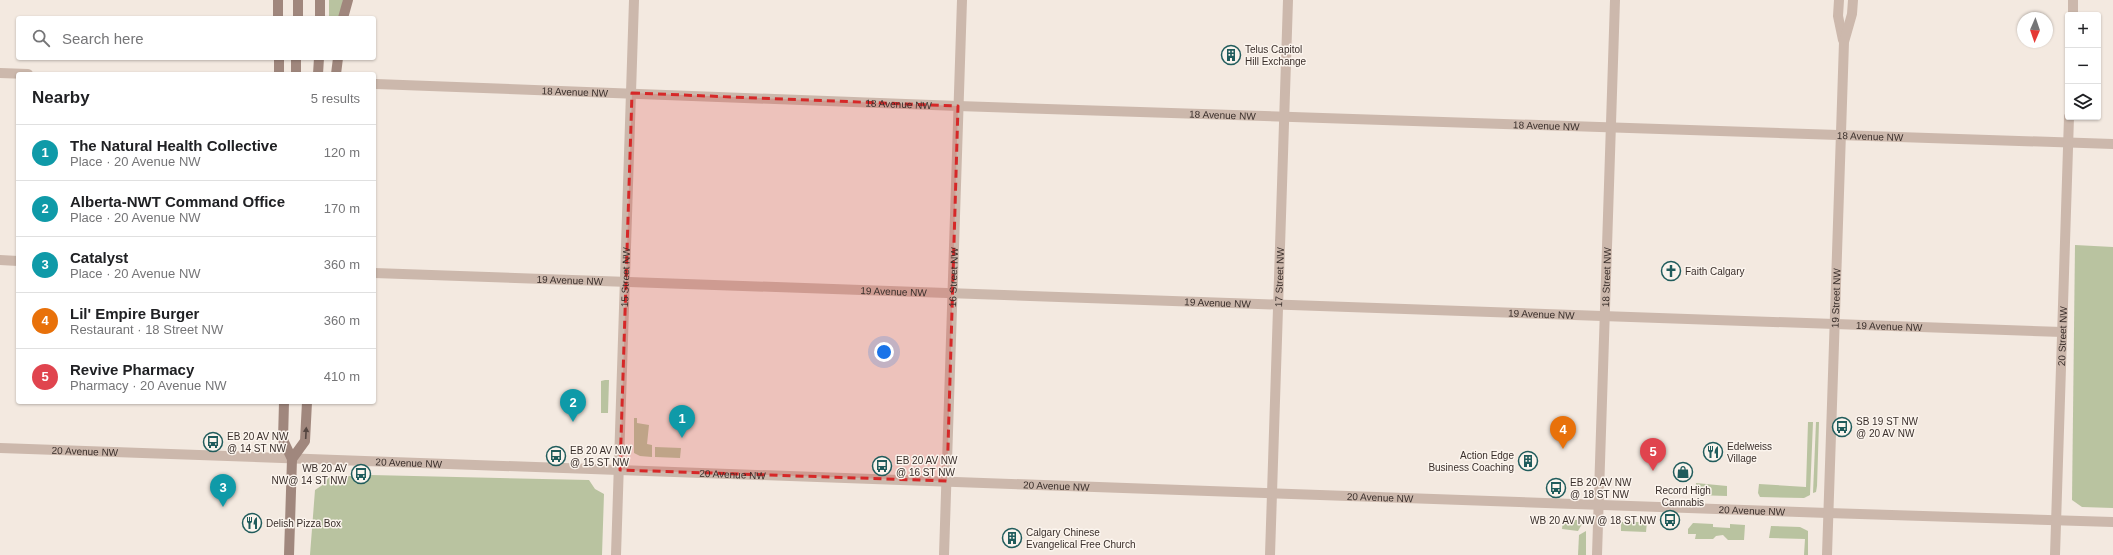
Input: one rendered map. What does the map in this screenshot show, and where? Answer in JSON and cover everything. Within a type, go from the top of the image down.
[{"type":"main road","points":[[278,0],[278,16]]},
{"type":"main road","points":[[298,0],[298,16]]},
{"type":"main road","points":[[320,0],[320,16]]},
{"type":"main road","points":[[344,16],[348,0]]},
{"type":"main road","points":[[279,60],[279,72]]},
{"type":"main road","points":[[296,60],[296,72]]},
{"type":"main road","points":[[318,72],[319,60]]},
{"type":"main road","points":[[336,72],[338,60]]},
{"type":"main road","points":[[284,404],[284,440],[292,459],[289,555]]},
{"type":"main road","points":[[292,459],[305,441],[307,404]]},
{"type":"street","name":"15 Street NW","points":[[616,555],[620,470],[634,0]]},
{"type":"street","name":"16 Street NW","points":[[944,555],[962,0]]},
{"type":"street","name":"17 Street NW","points":[[1270,555],[1288,0]]},
{"type":"street","name":"18 Street NW","points":[[1597,555],[1606,315],[1615,0]]},
{"type":"street","name":"19 Street NW","points":[[1839,0],[1838,16],[1844,42]]},
{"type":"street","name":"19 Street NW","points":[[1827,555],[1844,42],[1852,14],[1853,0]]},
{"type":"street","points":[[2073,0],[2073,12]]},
{"type":"street","points":[[0,73],[16,74]]},
{"type":"street","name":"18 Avenue NW","points":[[376,84],[958,106],[2113,144]]},
{"type":"street","name":"20 Street NW","points":[[2055,555],[2069,120]]},
{"type":"street","points":[[0,260],[16,261]]},
{"type":"street","name":"19 Avenue NW","points":[[376,273],[2062,332]]},
{"type":"street","name":"20 Avenue NW","points":[[0,448],[947,481],[1273,494],[2113,522]]},
{"type":"highlighted area","points":[[632,93],[958,106],[947,481],[620,470]]},
{"type":"green space","points":[[329,0],[343,0],[340,16],[329,16]]},
{"type":"green space","points":[[2075,245],[2113,247],[2113,508],[2082,507],[2072,500]]},
{"type":"green space","points":[[609,380],[608,413],[601,413],[601,381]]},
{"type":"green space","points":[[634,418],[637,418],[637,423],[649,425],[647,444],[652,445],[652,457],[640,456],[634,453]]},
{"type":"green space","points":[[1808,422],[1813,422],[1810,495],[1804,498],[1760,497],[1758,493],[1759,484],[1806,487]]},
{"type":"green space","points":[[1816,422],[1819,422],[1817,486],[1816,492],[1813,493]]},
{"type":"green space","points":[[655,447],[681,448],[680,458],[655,457]]},
{"type":"green space","points":[[371,475],[589,480],[595,489],[604,494],[602,555],[310,555],[315,490],[324,484],[329,477]]},
{"type":"green space","points":[[1696,483],[1727,486],[1727,496],[1695,495]]},
{"type":"green space","points":[[1563,519],[1577,520],[1582,524],[1578,531],[1562,529]]},
{"type":"green space","points":[[1621,522],[1647,522],[1646,532],[1621,531]]},
{"type":"green space","points":[[1693,523],[1713,524],[1713,527],[1730,528],[1730,524],[1745,525],[1744,540],[1728,540],[1723,535],[1716,536],[1713,539],[1695,539],[1696,534],[1688,534],[1688,529]]},
{"type":"green space","points":[[1771,526],[1800,527],[1808,531],[1808,555],[1804,555],[1805,539],[1769,538]]},
{"type":"green space","points":[[1586,531],[1586,555],[1578,555],[1579,535]]},
{"type":"place","name":"Telus Capitol Hill Exchange","points":[[1231,55]]},
{"type":"place","name":"Faith Calgary","points":[[1671,271]]},
{"type":"place","name":"Alberta-NWT Command Office","points":[[573,422]]},
{"type":"place","name":"SB 19 ST NW @ 20 AV NW","points":[[1842,427]]},
{"type":"place","name":"The Natural Health Collective","points":[[682,438]]},
{"type":"place","name":"EB 20 AV NW @ 14 ST NW","points":[[213,442]]},
{"type":"place","name":"Lil' Empire Burger","points":[[1563,449]]},
{"type":"place","name":"Edelweiss Village","points":[[1713,452]]},
{"type":"place","name":"EB 20 AV NW @ 15 ST NW","points":[[556,456]]},
{"type":"place","name":"Action Edge Business Coaching","points":[[1528,461]]},
{"type":"place","name":"EB 20 AV NW @ 16 ST NW","points":[[882,466]]},
{"type":"place","name":"Revive Pharmacy","points":[[1653,471]]},
{"type":"place","name":"Record High Cannabis","points":[[1683,472]]},
{"type":"place","name":"WB 20 AV NW@ 14 ST NW","points":[[361,474]]},
{"type":"place","name":"EB 20 AV NW @ 18 ST NW","points":[[1556,488]]},
{"type":"place","name":"Catalyst","points":[[223,507]]},
{"type":"place","name":"WB 20 AV NW @ 18 ST NW","points":[[1670,520]]},
{"type":"place","name":"Delish Pizza Box","points":[[252,523]]},
{"type":"place","name":"Calgary Chinese Evangelical Free Church","points":[[1012,538]]}]
